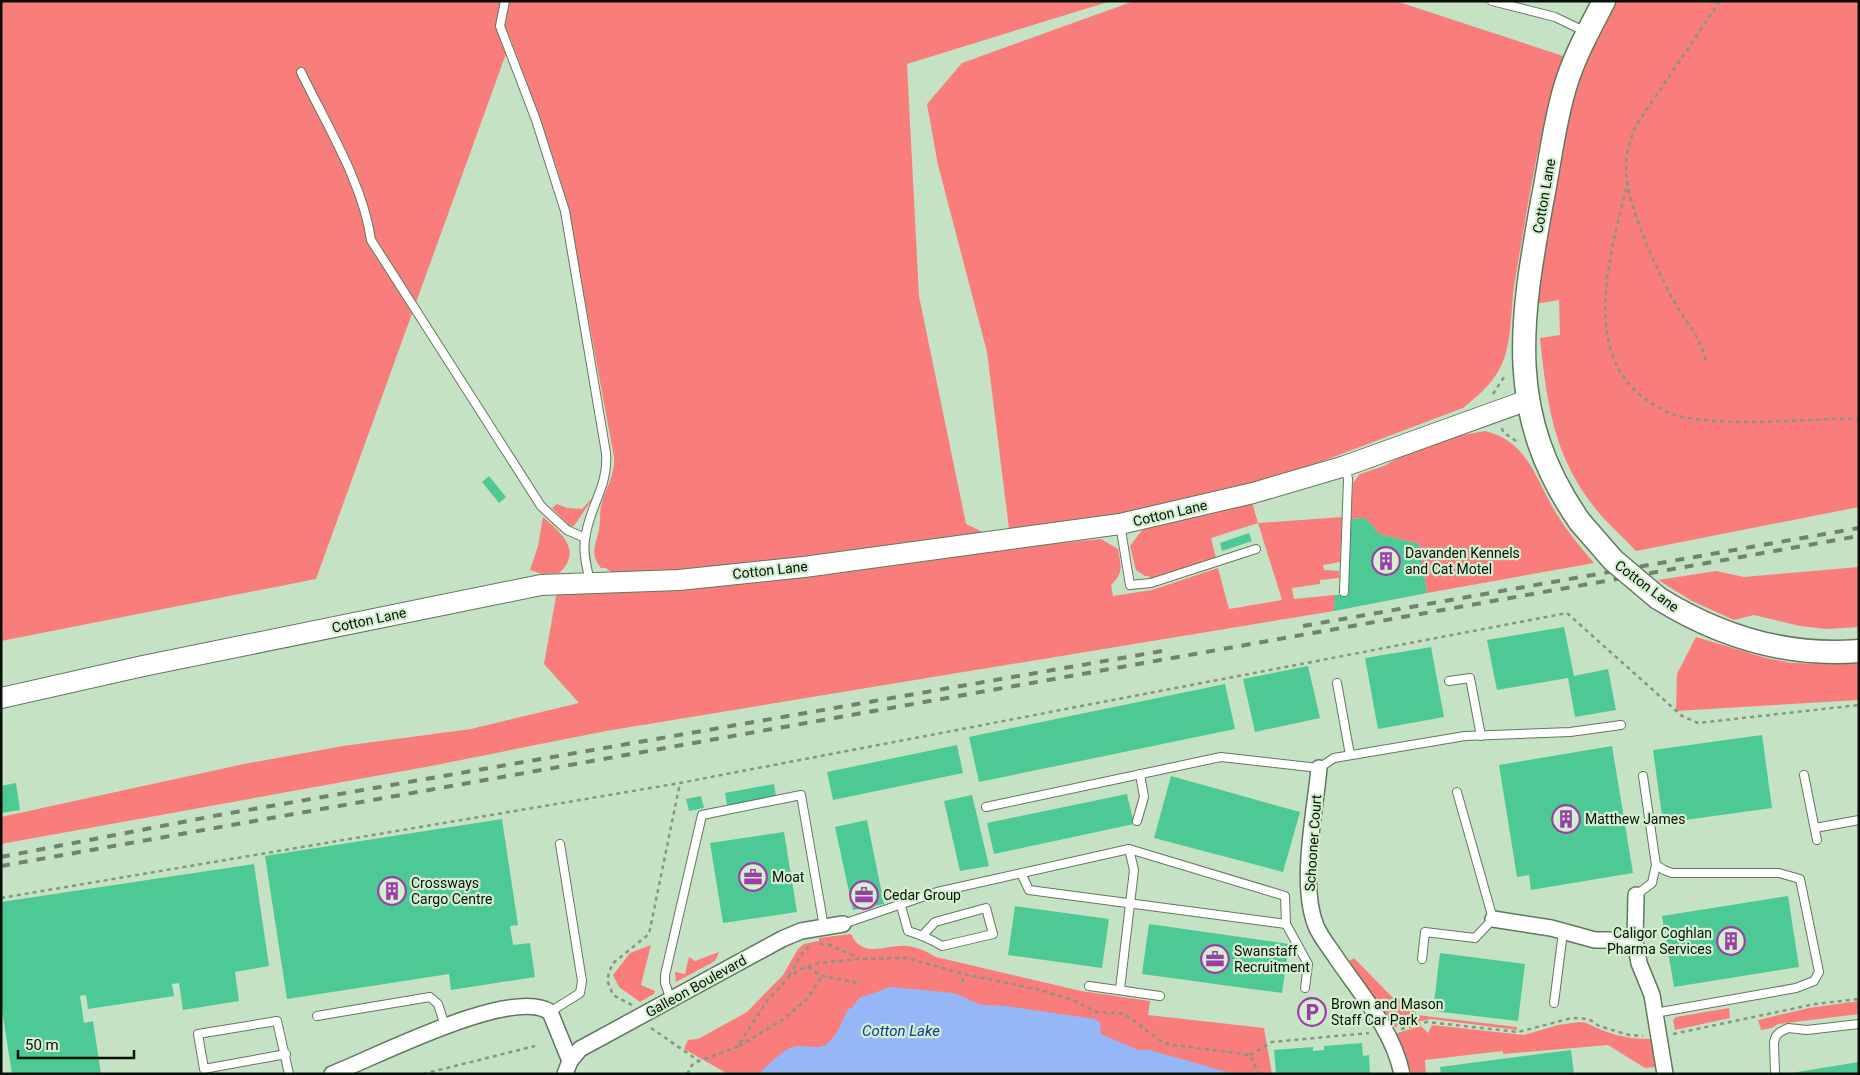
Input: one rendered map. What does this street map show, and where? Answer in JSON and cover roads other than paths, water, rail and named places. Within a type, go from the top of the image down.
[{"type":"main road","name":"Cotton Lane","points":[[1604,1],[1566,83],[1527,289],[1523,346],[1528,400],[1540,441],[1554,478],[1580,522],[1619,566],[1658,598],[1704,624],[1756,642],[1805,651],[1859,651]]},
{"type":"street","name":"Cotton Lane","points":[[1,698],[143,666],[541,585],[590,582],[657,582],[804,566],[1120,524],[1253,493],[1345,466],[1528,400]]},
{"type":"street","name":"Schooner Court","points":[[1319,768],[1309,875],[1310,903],[1317,927],[1326,944],[1386,1029],[1402,1074]]},
{"type":"street","points":[[1636,895],[1635,940],[1639,963],[1652,995],[1665,1074]]},
{"type":"street","points":[[1493,918],[1595,940],[1635,940]]},
{"type":"street","name":"Galleon Boulevard","points":[[568,1068],[580,1049],[782,939],[824,927],[843,924]]},
{"type":"street","points":[[332,1074],[445,1026],[510,1006],[526,1005],[544,1008],[550,1012],[568,1068]]},
{"type":"lane","points":[[505,1],[500,26],[536,120],[565,211],[605,445],[607,474],[585,538],[585,558],[590,582]]},
{"type":"lane","points":[[1492,1],[1555,17],[1588,33]]},
{"type":"lane","points":[[301,72],[348,168],[369,222],[371,240],[541,506],[567,530],[585,538]]},
{"type":"lane","points":[[1344,592],[1348,479],[1345,466]]},
{"type":"lane","points":[[1120,524],[1130,585],[1151,582],[1256,549]]},
{"type":"lane","points":[[1449,681],[1470,678],[1481,736]]},
{"type":"lane","points":[[1336,683],[1350,755]]},
{"type":"lane","points":[[986,807],[1221,756],[1319,768],[1334,758],[1465,736],[1570,732],[1621,726]]},
{"type":"lane","points":[[1137,820],[1144,797],[1140,774]]},
{"type":"lane","points":[[1804,775],[1817,840]]},
{"type":"lane","points":[[1636,895],[1652,883],[1656,864],[1643,776]]},
{"type":"lane","points":[[1422,959],[1425,932],[1475,938],[1493,918],[1457,792]]},
{"type":"lane","points":[[671,1000],[665,983],[666,975],[702,815],[802,795],[824,927]]},
{"type":"lane","points":[[1815,828],[1859,820]]},
{"type":"lane","points":[[550,1012],[580,993],[582,981],[560,844]]},
{"type":"lane","points":[[1120,989],[1134,870],[1129,850]]},
{"type":"lane","points":[[843,924],[901,906],[937,892],[1129,850],[1286,896],[1286,924],[1308,964],[1305,988]]},
{"type":"lane","points":[[1655,1013],[1796,988],[1814,981],[1819,972],[1800,879],[1779,873],[1672,873],[1656,864]]},
{"type":"lane","points":[[1021,873],[1029,890],[1130,905],[1286,924]]},
{"type":"lane","points":[[901,906],[908,932],[922,936],[931,938],[942,946],[993,934],[986,908],[935,922],[922,936]]},
{"type":"lane","points":[[1554,1002],[1563,932]]},
{"type":"lane","points":[[1089,986],[1160,996]]},
{"type":"lane","points":[[317,1016],[430,997],[438,1004],[445,1026]]},
{"type":"lane","points":[[286,1054],[204,1069],[198,1034],[277,1021],[286,1054],[288,1074]]},
{"type":"lane","points":[[1775,1074],[1774,1042],[1780,1032],[1788,1028],[1807,1030],[1859,1024]]},
{"type":"water","name":"Cotton Lake","points":[[891,987],[954,993],[981,1005],[1006,1006],[1095,1019],[1100,1023],[1101,1034],[1138,1050],[1150,1050],[1234,1074],[759,1074],[789,1048],[799,1046],[817,1047],[828,1043],[836,1033],[848,1009],[852,1008],[859,998]]},
{"type":"railway","points":[[1303,626],[1859,528]]},
{"type":"railway","points":[[1,866],[1859,536]]},
{"type":"railway","points":[[1,857],[219,815],[1168,650]]},
{"type":"place","name":"Davanden Kennels and Cat Motel","points":[[1386,561]]},
{"type":"place","name":"Matthew James","points":[[1566,819]]},
{"type":"place","name":"Moat","points":[[753,877]]},
{"type":"place","name":"Crossways Cargo Centre","points":[[392,891]]},
{"type":"place","name":"Cedar Group","points":[[864,895]]},
{"type":"place","name":"Caligor Coghlan Pharma Services","points":[[1731,941]]},
{"type":"place","name":"Swanstaff Recruitment","points":[[1215,959]]},
{"type":"place","name":"Brown and Mason Staff Car Park","points":[[1312,1012]]}]
